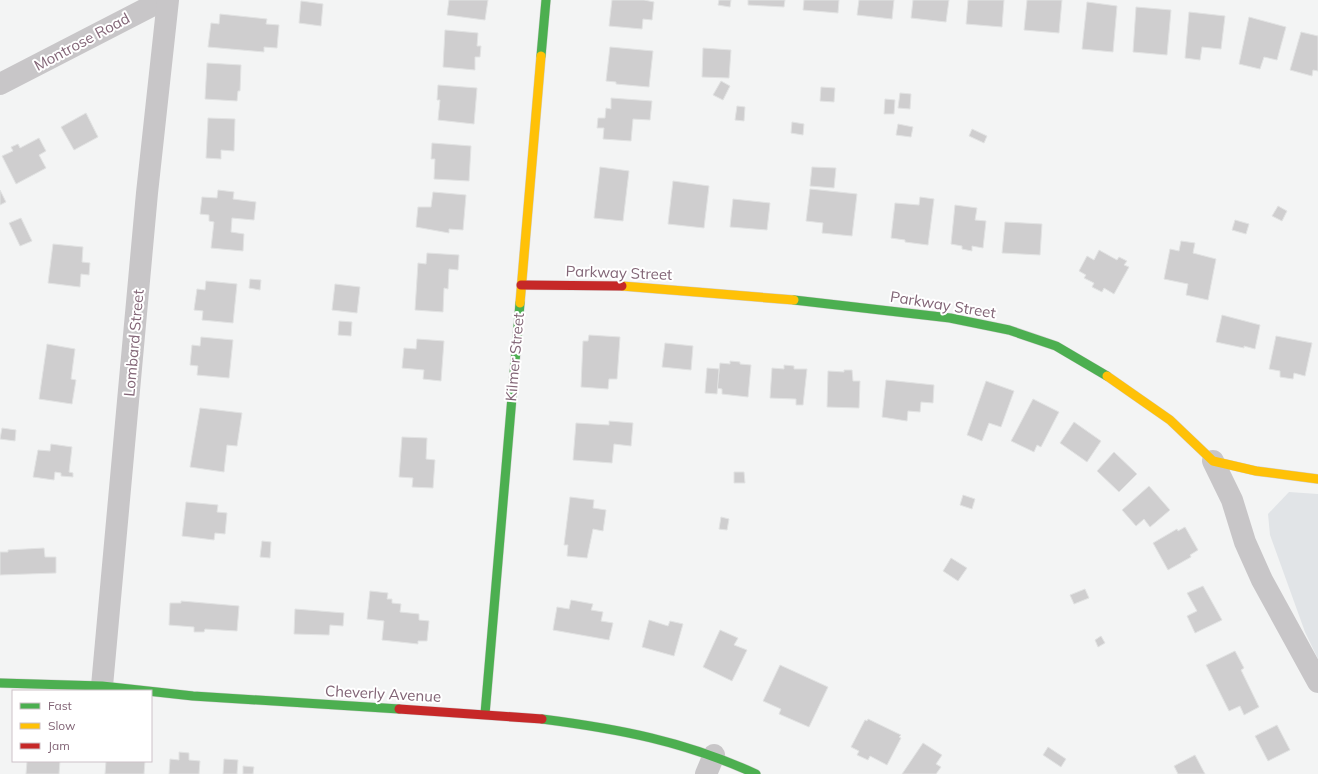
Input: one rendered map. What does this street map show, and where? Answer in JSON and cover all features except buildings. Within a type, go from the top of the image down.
[{"type":"street","name":"Montrose Road","points":[[0,84],[163,0]]},
{"type":"street","name":"Lombard Street","points":[[102,686],[147,193],[168,0]]},
{"type":"street","name":"Kilmer Street","points":[[485,714],[546,0]]},
{"type":"street","name":"Parkway Street","points":[[521,286],[609,285],[699,291],[843,304],[950,318],[1009,330],[1056,346],[1101,372],[1170,420],[1213,461]]},
{"type":"street","points":[[1213,461],[1256,471],[1318,479]]},
{"type":"street","points":[[1213,461],[1232,500],[1245,542],[1262,580],[1318,682]]},
{"type":"street","name":"Cheverly Avenue","points":[[0,683],[102,686],[141,690]]},
{"type":"street","name":"Cheverly Avenue","points":[[152,691],[209,697],[544,719],[623,730],[669,741],[710,765],[756,774]]},
{"type":"shaded area","points":[[1289,492],[1318,494],[1318,659],[1305,632],[1270,535],[1268,514]]},
{"type":"traffic: fast","points":[[541,56],[546,0]]},
{"type":"traffic: fast","points":[[794,300],[950,318],[1009,330],[1056,346],[1107,376]]},
{"type":"traffic: fast","points":[[485,714],[520,303]]},
{"type":"traffic: fast","points":[[0,683],[102,686],[138,690]]},
{"type":"traffic: fast","points":[[152,691],[193,696],[399,709]]},
{"type":"traffic: fast","points":[[542,719],[598,727],[651,738],[703,753],[756,774]]},
{"type":"traffic: slow","points":[[520,303],[541,56]]},
{"type":"traffic: slow","points":[[622,286],[794,300]]},
{"type":"traffic: slow","points":[[1107,376],[1170,420],[1213,461],[1256,471],[1318,479]]},
{"type":"traffic: jam","points":[[521,285],[622,286]]},
{"type":"traffic: jam","points":[[399,709],[542,719]]}]
